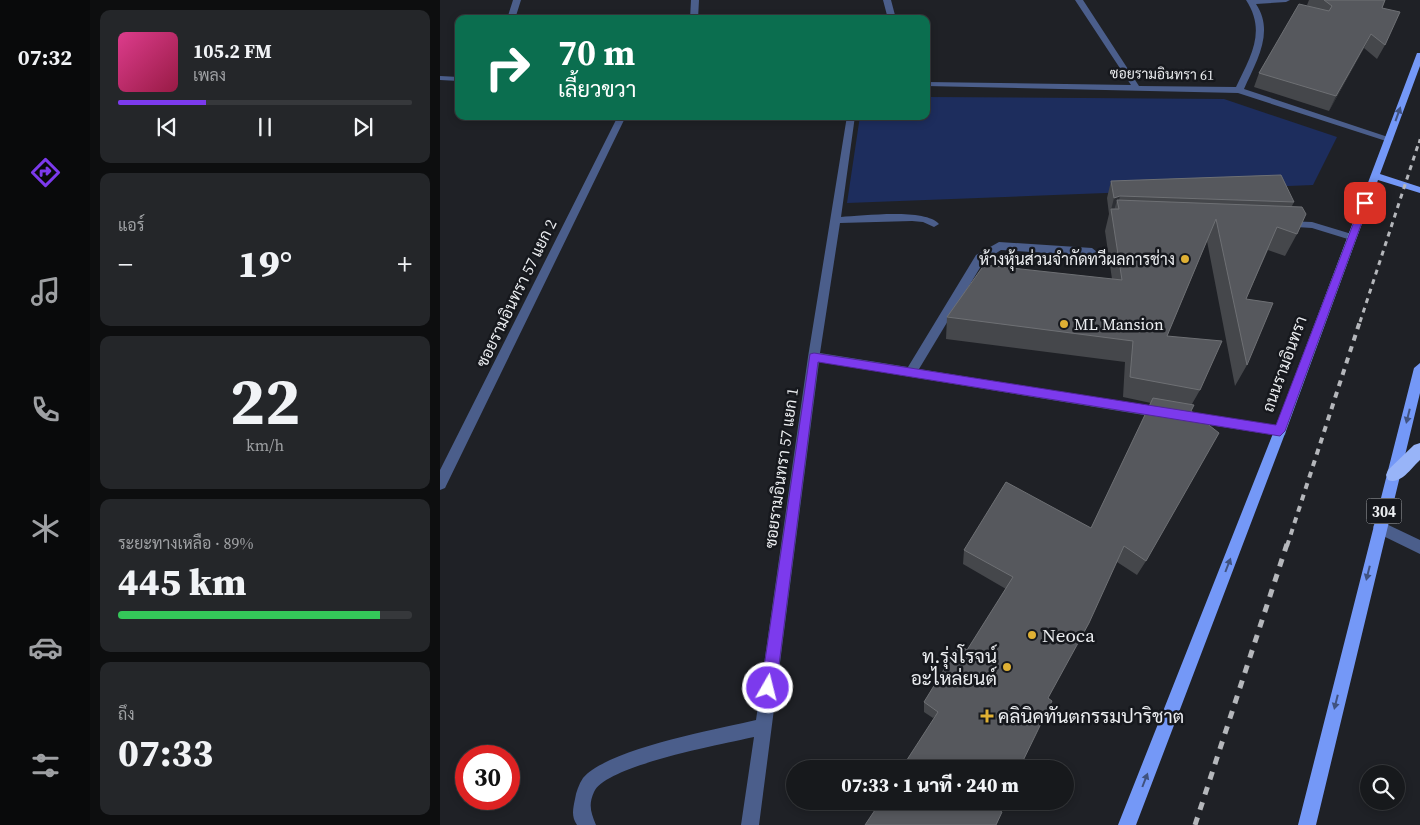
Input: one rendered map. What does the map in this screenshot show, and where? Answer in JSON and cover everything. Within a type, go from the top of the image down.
[{"type":"highway","points":[[1394,475],[1420,450]]},
{"type":"main road","name":"ถนนรามอินทรา","points":[[1127,825],[1280,431],[1350,237],[1420,55]]},
{"type":"main road","points":[[1375,176],[1420,190]]},
{"type":"main road","name":"304","points":[[1307,825],[1420,368]]},
{"type":"street","points":[[512,15],[517,0]]},
{"type":"street","points":[[694,15],[695,0]]},
{"type":"street","points":[[887,0],[891,15]]},
{"type":"street","points":[[1079,0],[1136,87]]},
{"type":"street","points":[[1238,90],[1259,46],[1263,25],[1252,1],[1286,0]]},
{"type":"street","points":[[440,78],[455,79]]},
{"type":"street","name":"ซอยรามอินทรา 61","points":[[930,84],[1238,90],[1389,139]]},
{"type":"street","name":"ซอยรามอินทรา 57 แยก 2","points":[[440,484],[620,120]]},
{"type":"street","name":"ซอยรามอินทรา 57 แยก 1","points":[[750,825],[814,357],[851,120]]},
{"type":"street","points":[[836,220],[912,218],[925,219],[934,224]]},
{"type":"street","points":[[1277,223],[1312,225],[1350,237]]},
{"type":"street","points":[[910,374],[980,258],[999,246],[1092,252]]},
{"type":"street","points":[[814,357],[910,374],[1280,431]]},
{"type":"street","points":[[1380,527],[1420,547]]},
{"type":"street","points":[[587,825],[581,816],[589,784],[608,768],[642,756],[763,727]]},
{"type":"shaded area","points":[[930,97],[1224,99],[1337,137],[1313,185],[847,203],[859,120],[930,120]]},
{"type":"building","points":[[1324,0],[1385,0],[1382,8],[1400,12],[1385,45],[1371,34],[1336,96],[1259,73],[1299,4],[1329,11],[1332,6]]},
{"type":"building","points":[[1281,175],[1294,202],[1120,196],[1114,198],[1111,181]]},
{"type":"building","points":[[1117,200],[1302,207],[1306,214],[1297,234],[1277,227],[1246,299],[1273,303],[1247,365],[1216,219],[1167,336],[1222,341],[1200,390],[1130,377],[1133,341],[947,317],[984,265],[1122,280],[1111,209],[1119,209]]},
{"type":"building","points":[[1153,398],[1194,405],[1191,411],[1219,433],[1146,561],[1124,546],[1089,623],[1048,698],[1052,701],[1023,760],[907,760],[938,712],[924,702],[959,645],[967,650],[1013,577],[964,550],[1006,482],[1091,528]]},
{"type":"building","points":[[875,810],[999,810],[1002,812],[996,825],[865,825]]},
{"type":"railway","points":[[1419,143],[1420,139]]},
{"type":"railway","points":[[1360,322],[1419,142]]},
{"type":"railway","points":[[1287,546],[1360,321]]},
{"type":"railway","points":[[1195,825],[1287,544]]},
{"type":"place","name":"ห้างหุ้นส่วนจำกัดทวีผลการช่าง","points":[[1185,259]]},
{"type":"place","name":"ML Mansion","points":[[1064,324]]},
{"type":"place","name":"Neoca","points":[[1032,635]]},
{"type":"place","name":"ท.รุ่งโรจน์ อะไหล่ยนต์","points":[[1007,667]]},
{"type":"place","name":"คลินิคทันตกรรมปาริชาต","points":[[987,716]]},
{"type":"route","points":[[768,688],[814,357],[910,374],[1280,431],[1350,237],[1365,203]]}]
